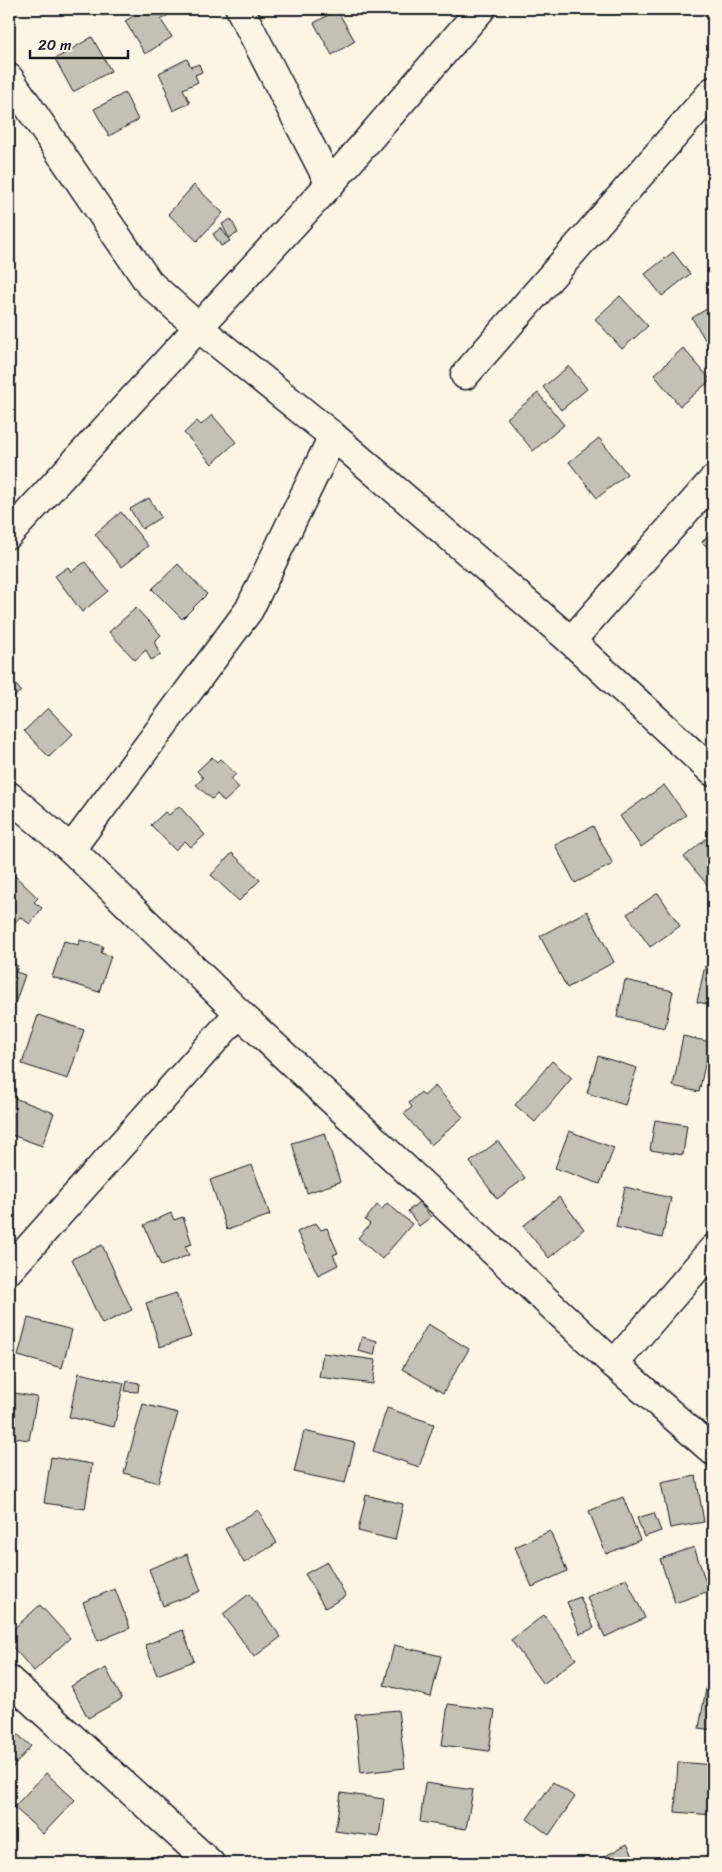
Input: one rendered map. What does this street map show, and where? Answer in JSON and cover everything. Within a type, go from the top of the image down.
[{"type":"street","points":[[240,9],[330,184]]},
{"type":"street","points":[[9,534],[330,184],[482,9]]},
{"type":"street","points":[[9,78],[149,283],[199,328],[333,436],[570,641],[713,772]]},
{"type":"street","points":[[465,375],[713,91]]},
{"type":"street","points":[[71,849],[249,610],[333,436]]},
{"type":"street","points":[[570,641],[713,480]]},
{"type":"street","points":[[9,796],[71,849],[239,1013],[614,1364],[713,1451]]},
{"type":"street","points":[[9,1270],[239,1013]]},
{"type":"street","points":[[614,1364],[713,1249]]},
{"type":"street","points":[[9,1680],[210,1863]]},
{"type":"building","points":[[145,9],[165,9],[168,15],[161,20],[172,37],[145,54],[125,21]]},
{"type":"building","points":[[337,10],[355,41],[332,55],[314,23]]},
{"type":"building","points":[[92,37],[111,71],[73,92],[55,59]]},
{"type":"building","points":[[187,59],[191,67],[199,64],[202,72],[195,75],[198,82],[183,89],[190,103],[173,111],[166,93],[168,92],[159,73]]},
{"type":"building","points":[[125,93],[138,120],[109,136],[94,109]]},
{"type":"building","points":[[194,185],[223,213],[197,241],[168,214]]},
{"type":"building","points":[[231,219],[238,233],[229,238],[222,224]]},
{"type":"building","points":[[221,228],[230,241],[221,246],[213,234]]},
{"type":"building","points":[[673,252],[690,274],[662,296],[645,274]]},
{"type":"building","points":[[620,296],[648,326],[622,349],[595,319]]},
{"type":"building","points":[[713,305],[713,353],[692,318]]},
{"type":"building","points":[[683,348],[711,380],[680,406],[654,375]]},
{"type":"building","points":[[569,366],[587,389],[561,410],[543,387]]},
{"type":"building","points":[[538,393],[564,425],[533,451],[507,418]]},
{"type":"building","points":[[212,415],[236,442],[212,464],[184,433],[197,421],[201,425]]},
{"type":"building","points":[[599,438],[627,474],[597,498],[569,462]]},
{"type":"building","points":[[149,498],[161,517],[142,529],[130,509]]},
{"type":"building","points":[[121,512],[148,546],[121,567],[95,534]]},
{"type":"building","points":[[713,530],[713,553],[702,542]]},
{"type":"building","points":[[85,562],[108,591],[82,612],[55,576],[68,567],[71,572]]},
{"type":"building","points":[[178,564],[207,594],[182,619],[152,589]]},
{"type":"building","points":[[136,608],[161,635],[154,642],[161,655],[151,660],[146,650],[135,660],[109,632]]},
{"type":"building","points":[[9,677],[21,691],[9,701]]},
{"type":"building","points":[[48,708],[73,734],[49,757],[24,731]]},
{"type":"building","points":[[212,757],[217,762],[220,759],[236,774],[231,779],[239,788],[224,802],[217,794],[212,799],[196,785],[203,778],[197,771]]},
{"type":"building","points":[[664,785],[686,815],[641,847],[620,816]]},
{"type":"building","points":[[179,806],[205,835],[191,847],[185,841],[175,850],[151,825],[165,812],[169,815]]},
{"type":"building","points":[[593,826],[613,864],[575,883],[555,845]]},
{"type":"building","points":[[713,833],[713,883],[709,887],[684,857]]},
{"type":"building","points":[[232,853],[260,880],[239,901],[211,875]]},
{"type":"building","points":[[14,875],[38,898],[34,902],[42,908],[30,924],[20,917],[9,929],[9,881]]},
{"type":"building","points":[[658,893],[680,926],[650,947],[627,914]]},
{"type":"building","points":[[587,911],[614,962],[567,988],[540,936]]},
{"type":"building","points":[[80,940],[103,946],[101,953],[111,956],[99,992],[52,977],[64,941],[78,945]]},
{"type":"building","points":[[9,962],[18,966],[16,972],[25,975],[12,1012],[9,1010]]},
{"type":"building","points":[[705,966],[713,968],[713,1005],[697,1002]]},
{"type":"building","points":[[625,980],[673,991],[665,1028],[617,1017]]},
{"type":"building","points":[[38,1015],[84,1030],[68,1079],[22,1064]]},
{"type":"building","points":[[683,1036],[710,1042],[699,1092],[673,1086]]},
{"type":"building","points":[[598,1056],[637,1068],[625,1105],[587,1093]]},
{"type":"building","points":[[552,1061],[572,1078],[535,1122],[515,1105]]},
{"type":"building","points":[[435,1086],[463,1117],[431,1145],[404,1114],[412,1107],[409,1103],[421,1092],[424,1096]]},
{"type":"building","points":[[9,1096],[54,1113],[42,1146],[9,1134]]},
{"type":"building","points":[[655,1120],[687,1125],[683,1155],[650,1150]]},
{"type":"building","points":[[569,1131],[614,1148],[600,1184],[555,1168]]},
{"type":"building","points":[[325,1133],[340,1182],[307,1193],[292,1143]]},
{"type":"building","points":[[498,1141],[525,1178],[497,1199],[470,1162]]},
{"type":"building","points":[[252,1165],[270,1215],[227,1230],[210,1180]]},
{"type":"building","points":[[625,1187],[671,1198],[662,1238],[616,1227]]},
{"type":"building","points":[[559,1197],[584,1229],[549,1258],[523,1226]]},
{"type":"building","points":[[419,1202],[431,1217],[419,1226],[408,1211]]},
{"type":"building","points":[[387,1203],[412,1224],[382,1259],[358,1238],[370,1224],[365,1220],[377,1205],[382,1209]]},
{"type":"building","points":[[171,1213],[174,1220],[183,1217],[192,1244],[185,1246],[189,1255],[161,1266],[144,1225]]},
{"type":"building","points":[[316,1223],[321,1230],[327,1228],[338,1253],[333,1255],[338,1265],[318,1275],[297,1232]]},
{"type":"building","points":[[102,1245],[132,1310],[102,1324],[72,1259]]},
{"type":"building","points":[[176,1293],[191,1337],[160,1347],[146,1303]]},
{"type":"building","points":[[28,1318],[72,1330],[62,1368],[18,1356]]},
{"type":"building","points":[[428,1324],[469,1349],[443,1393],[402,1369]]},
{"type":"building","points":[[362,1337],[377,1341],[374,1355],[358,1351]]},
{"type":"building","points":[[323,1353],[376,1360],[373,1384],[319,1377]]},
{"type":"building","points":[[79,1373],[124,1383],[114,1427],[69,1417]]},
{"type":"building","points":[[127,1381],[139,1383],[138,1392],[125,1391]]},
{"type":"building","points":[[9,1392],[37,1397],[29,1440],[9,1437]]},
{"type":"building","points":[[143,1404],[178,1413],[158,1483],[124,1473]]},
{"type":"building","points":[[387,1408],[434,1424],[419,1467],[373,1451]]},
{"type":"building","points":[[304,1431],[355,1443],[345,1483],[294,1472]]},
{"type":"building","points":[[51,1457],[92,1464],[85,1509],[44,1503]]},
{"type":"building","points":[[696,1476],[704,1522],[670,1528],[661,1483]]},
{"type":"building","points":[[366,1495],[403,1504],[395,1540],[358,1531]]},
{"type":"building","points":[[623,1497],[640,1540],[606,1554],[589,1511]]},
{"type":"building","points":[[258,1510],[277,1543],[244,1563],[225,1529]]},
{"type":"building","points":[[654,1513],[661,1531],[644,1537],[637,1518]]},
{"type":"building","points":[[550,1531],[567,1571],[532,1587],[515,1547]]},
{"type":"building","points":[[694,1547],[709,1591],[675,1603],[660,1559]]},
{"type":"building","points":[[187,1554],[201,1591],[163,1606],[149,1569]]},
{"type":"building","points":[[327,1562],[346,1596],[325,1608],[305,1574]]},
{"type":"building","points":[[626,1578],[645,1618],[605,1637],[587,1597]]},
{"type":"building","points":[[115,1589],[130,1628],[98,1641],[83,1602]]},
{"type":"building","points":[[249,1594],[281,1637],[254,1657],[223,1614]]},
{"type":"building","points":[[580,1597],[594,1628],[580,1634],[567,1602]]},
{"type":"building","points":[[40,1605],[70,1638],[34,1671],[9,1643],[9,1633]]},
{"type":"building","points":[[544,1615],[576,1659],[543,1684],[511,1640]]},
{"type":"building","points":[[183,1630],[194,1661],[157,1675],[145,1645]]},
{"type":"building","points":[[394,1645],[441,1656],[431,1697],[384,1685]]},
{"type":"building","points":[[106,1668],[122,1699],[88,1718],[71,1686]]},
{"type":"building","points":[[707,1683],[713,1685],[713,1730],[699,1728]]},
{"type":"building","points":[[448,1704],[495,1710],[489,1751],[442,1745]]},
{"type":"building","points":[[398,1710],[405,1768],[361,1773],[355,1714]]},
{"type":"building","points":[[9,1727],[31,1746],[9,1772]]},
{"type":"building","points":[[678,1762],[713,1765],[713,1815],[675,1812]]},
{"type":"building","points":[[46,1773],[75,1800],[43,1834],[14,1807]]},
{"type":"building","points":[[553,1782],[575,1797],[549,1835],[527,1819]]},
{"type":"building","points":[[425,1783],[473,1790],[466,1829],[420,1822]]},
{"type":"building","points":[[341,1793],[384,1799],[379,1837],[335,1831]]},
{"type":"building","points":[[627,1844],[637,1863],[593,1863]]},
{"type":"building","points":[[403,1857],[440,1863],[402,1863]]}]
